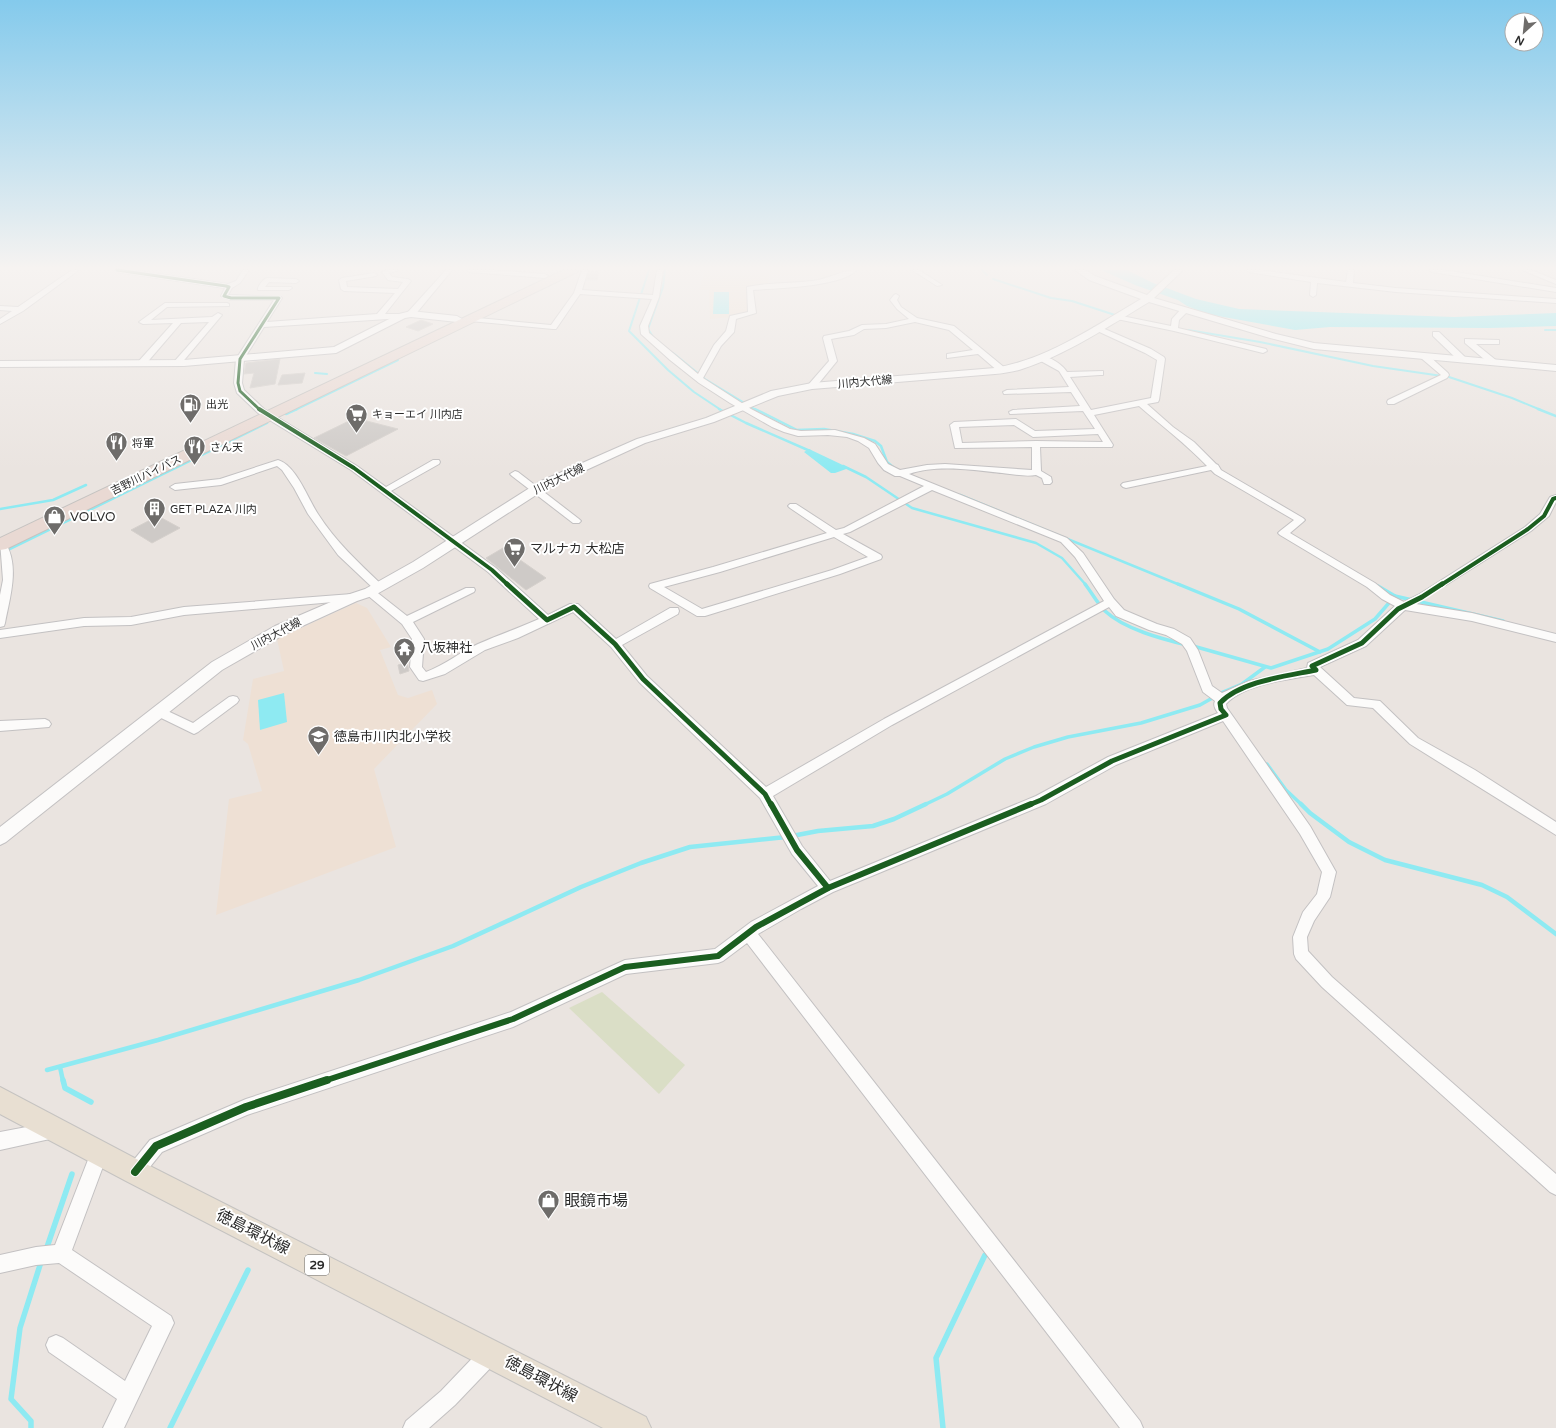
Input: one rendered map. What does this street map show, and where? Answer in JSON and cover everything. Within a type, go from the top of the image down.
[{"type":"highway","name":"吉野川バイパス","points":[[3,545],[264,413],[426,337]]},
{"type":"main road","points":[[0,364],[141,364],[240,359],[336,350],[361,337]]},
{"type":"main road","name":"川内大代線","points":[[0,837],[217,666],[280,630],[374,589],[418,565],[543,485],[641,441],[727,413],[776,393],[812,386],[1002,370],[1018,367],[1042,358],[1083,337]]},
{"type":"main road","points":[[1276,337],[1314,346],[1556,368]]},
{"type":"main road","name":"徳島環状線","points":[[0,1100],[98,1153],[635,1428]]},
{"type":"street","points":[[141,364],[165,337]]},
{"type":"street","points":[[177,363],[200,337]]},
{"type":"street","points":[[253,337],[240,359],[238,382],[240,391],[264,413],[354,468],[492,570],[547,620]]},
{"type":"street","points":[[649,337],[700,377],[782,428],[796,433],[832,432],[862,441],[872,446],[882,465],[902,472],[930,487],[1064,540],[1079,555],[1105,605],[1153,627],[1170,632],[1186,641],[1190,647],[1207,689],[1217,696],[1220,703],[1220,708],[1305,830],[1329,872],[1323,897],[1308,917],[1300,937],[1301,954],[1327,982],[1556,1186]]},
{"type":"street","points":[[700,377],[718,345],[726,337]]},
{"type":"street","points":[[812,386],[833,361],[827,338],[834,337]]},
{"type":"street","points":[[962,337],[1002,370]]},
{"type":"street","points":[[1014,412],[1087,411],[1142,404],[1155,400],[1161,359],[1148,351],[1115,337]]},
{"type":"street","points":[[1205,337],[1263,351]]},
{"type":"street","points":[[1439,337],[1463,360]]},
{"type":"street","points":[[1494,362],[1468,342],[1496,342]]},
{"type":"street","points":[[950,356],[980,351]]},
{"type":"street","points":[[1391,402],[1444,377],[1445,375],[1424,356]]},
{"type":"street","points":[[1037,472],[1037,444],[1033,434],[1016,422],[954,425],[958,446],[1037,444],[1109,445],[1065,375],[1054,364],[1042,358]]},
{"type":"street","points":[[1065,375],[1100,374]]},
{"type":"street","points":[[1007,392],[1074,389]]},
{"type":"street","points":[[1142,404],[1170,429],[1191,444],[1222,474],[1300,520],[1283,533],[1372,585],[1386,597],[1556,638]]},
{"type":"street","points":[[1033,434],[1101,431]]},
{"type":"street","points":[[385,491],[436,462]]},
{"type":"street","points":[[175,486],[222,482],[278,463],[286,468],[313,514],[342,553],[374,589],[406,621],[418,639],[416,667],[423,677],[441,671],[481,647],[514,635],[574,607],[615,644],[643,678],[765,794],[797,850],[828,888]]},
{"type":"street","points":[[902,472],[937,467],[1037,472],[1046,477],[1047,482]]},
{"type":"street","points":[[1126,485],[1215,467]]},
{"type":"street","points":[[514,474],[576,521]]},
{"type":"street","points":[[792,506],[835,534],[877,557],[836,572],[701,613],[654,586],[716,570],[835,534],[847,530],[930,487]]},
{"type":"street","points":[[1556,498],[1553,499],[1544,516],[1528,529],[1398,609],[1362,644],[1312,666],[1351,702],[1376,704],[1414,741],[1470,774],[1556,829]]},
{"type":"street","points":[[3,545],[8,580],[1,633],[84,622],[131,621],[184,611],[352,598]]},
{"type":"street","points":[[406,621],[470,590]]},
{"type":"street","points":[[765,794],[888,722],[1105,605]]},
{"type":"street","points":[[615,644],[674,611]]},
{"type":"street","points":[[1217,696],[1226,696],[1264,681],[1316,670]]},
{"type":"street","points":[[158,712],[194,729],[233,700]]},
{"type":"street","points":[[135,1172],[156,1146],[246,1107],[513,1019],[625,967],[718,956],[748,933],[796,904],[828,888],[1041,800],[1112,761],[1226,715]]},
{"type":"street","points":[[0,726],[45,724]]},
{"type":"street","points":[[748,933],[1133,1428]]},
{"type":"street","points":[[0,1141],[56,1130]]},
{"type":"street","points":[[60,1254],[98,1153]]},
{"type":"street","points":[[0,1264],[36,1256],[60,1254],[164,1323],[113,1428]]},
{"type":"street","points":[[56,1345],[129,1395]]},
{"type":"street","points":[[417,1427],[448,1398],[491,1353]]},
{"type":"shaded area","name":"徳島市川内北小学校","points":[[356,603],[367,608],[391,647],[380,650],[398,695],[408,698],[432,690],[437,704],[374,769],[396,847],[216,915],[229,799],[262,791],[248,744],[243,740],[253,679],[284,671],[277,639]]},
{"type":"green space","points":[[602,992],[685,1065],[659,1094],[569,1008]]},
{"type":"water","points":[[809,449],[849,468],[831,473],[804,452]]},
{"type":"water","points":[[284,693],[287,722],[260,730],[258,700]]},
{"type":"building","points":[[280,359],[275,384],[250,388],[254,373],[244,374],[246,363]]},
{"type":"building","points":[[305,373],[302,383],[278,385],[282,375]]},
{"type":"building","name":"キョーエイ 川内店","points":[[355,418],[398,429],[346,456],[314,438]]},
{"type":"building","name":"GET PLAZA 川内","points":[[158,516],[180,528],[152,543],[131,530]]},
{"type":"building","name":"マルナカ 大松店","points":[[503,548],[546,578],[526,590],[486,558]]},
{"type":"building","name":"八坂神社","points":[[407,662],[409,671],[400,674],[398,665]]},
{"type":"waterway","points":[[635,337],[668,370],[694,392],[721,410]]},
{"type":"waterway","points":[[1228,337],[1373,366],[1449,377],[1512,398],[1541,410]]},
{"type":"waterway","points":[[673,353],[705,379],[756,410]]},
{"type":"waterway","points":[[295,410],[398,360]]},
{"type":"waterway","points":[[315,373],[327,374]]},
{"type":"waterway","points":[[286,414],[297,409]]},
{"type":"waterway","points":[[719,409],[746,423],[810,451]]},
{"type":"waterway","points":[[755,409],[797,430],[824,429],[853,434],[875,441],[881,446],[887,462],[893,467]]},
{"type":"waterway","points":[[1538,409],[1556,416]]},
{"type":"waterway","points":[[0,554],[267,423]]},
{"type":"waterway","points":[[843,466],[866,477],[912,508],[1036,543],[1062,558],[1086,585]]},
{"type":"waterway","points":[[0,509],[53,500],[86,485]]},
{"type":"waterway","points":[[960,495],[1180,585]]},
{"type":"waterway","points":[[1085,584],[1099,605],[1122,623],[1155,636],[1187,645]]},
{"type":"waterway","points":[[1178,584],[1239,609],[1320,652]]},
{"type":"waterway","points":[[1378,586],[1395,596]]},
{"type":"waterway","points":[[1320,652],[1328,649],[1375,619],[1395,596]]},
{"type":"waterway","points":[[1395,596],[1503,621]]},
{"type":"waterway","points":[[1193,646],[1271,668],[1320,652]]},
{"type":"waterway","points":[[924,805],[947,794],[1005,759],[1034,747],[1068,737],[1141,723],[1200,705],[1223,692],[1242,684],[1265,667]]},
{"type":"waterway","points":[[1267,764],[1286,790],[1302,805]]},
{"type":"waterway","points":[[792,836],[818,831],[873,826],[894,819],[926,804]]},
{"type":"waterway","points":[[1302,805],[1310,813],[1349,842],[1385,860],[1482,885],[1507,897],[1556,934]]},
{"type":"waterway","points":[[47,1070],[158,1040],[359,980],[453,946],[581,887],[641,863],[690,847],[786,837]]},
{"type":"waterway","points":[[60,1067],[63,1081]]},
{"type":"waterway","points":[[63,1080],[65,1088],[91,1102]]},
{"type":"waterway","points":[[46,1250],[72,1174]]},
{"type":"waterway","points":[[943,1428],[936,1358],[985,1255]]},
{"type":"waterway","points":[[31,1428],[31,1421],[11,1399],[20,1328],[41,1262]]},
{"type":"waterway","points":[[170,1428],[248,1270]]},
{"type":"cycle path","points":[[254,337],[240,359],[238,383],[240,391],[261,411],[354,468],[492,570],[547,620],[574,607],[615,644],[643,679],[765,794],[797,850],[828,888]]},
{"type":"cycle path","points":[[135,1172],[156,1146],[246,1107],[513,1019],[625,967],[718,956],[756,927],[828,888],[1041,800],[1112,761],[1226,715],[1221,709],[1220,703],[1236,691],[1279,677],[1316,670],[1312,666],[1362,643],[1398,609],[1422,597],[1528,529],[1544,516],[1553,499],[1556,498]]},
{"type":"place","name":"出光","points":[[191,424]]},
{"type":"place","name":"キョーエイ 川内店","points":[[356,434]]},
{"type":"place","name":"将軍","points":[[117,462]]},
{"type":"place","name":"さん天","points":[[195,466]]},
{"type":"place","name":"GET PLAZA 川内","points":[[155,528]]},
{"type":"place","name":"VOLVO","points":[[55,536]]},
{"type":"place","name":"マルナカ 大松店","points":[[514,568]]},
{"type":"place","name":"八坂神社","points":[[404,668]]},
{"type":"place","name":"徳島市川内北小学校","points":[[319,756]]},
{"type":"place","name":"眼鏡市場","points":[[548,1220]]}]
